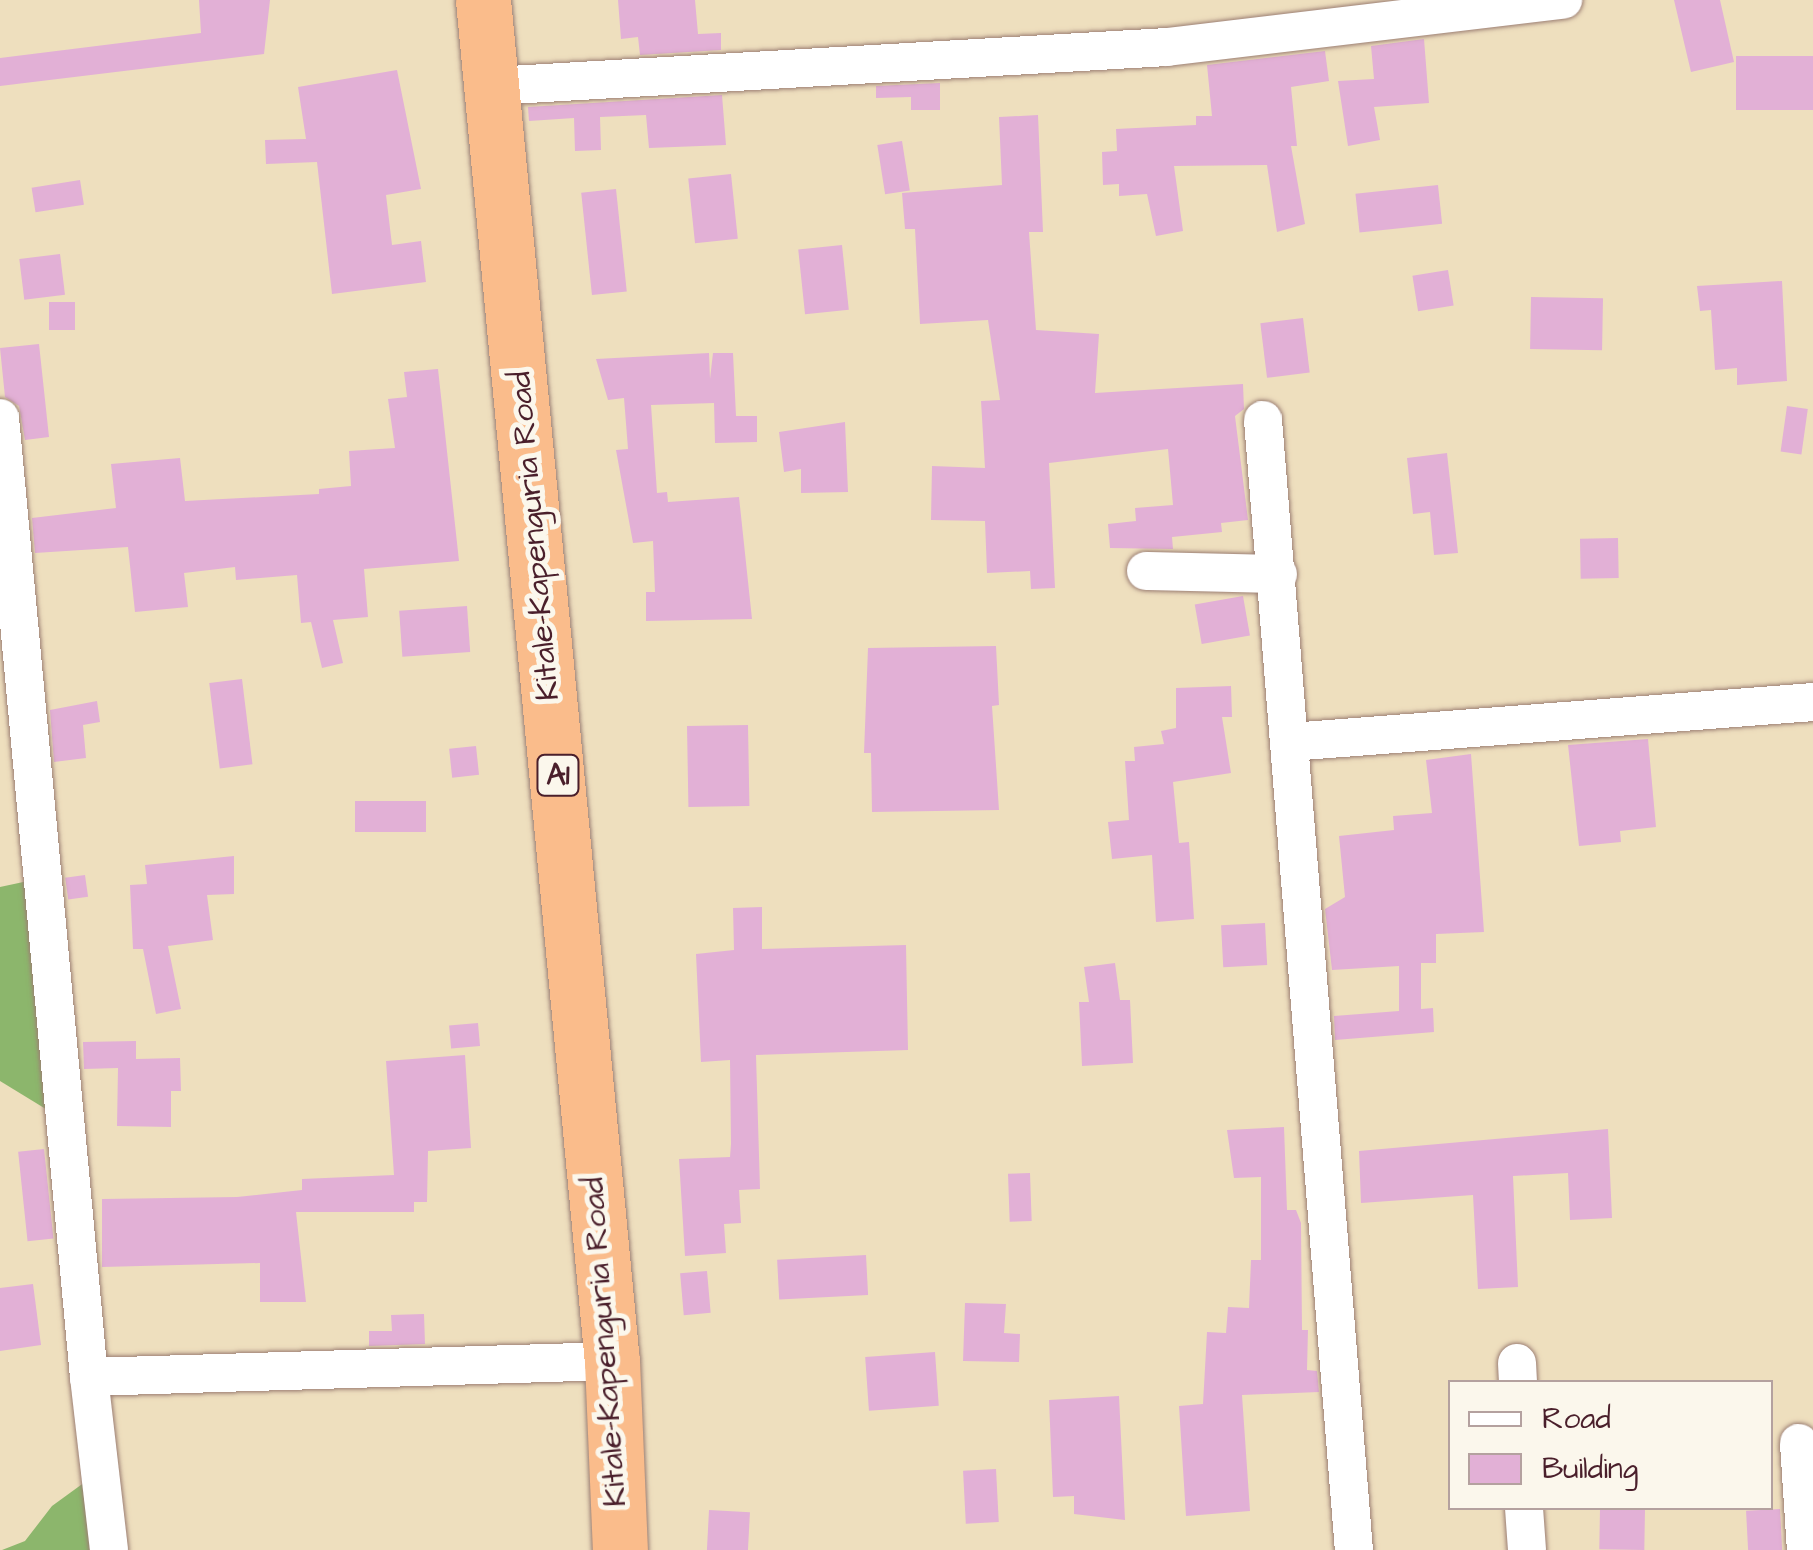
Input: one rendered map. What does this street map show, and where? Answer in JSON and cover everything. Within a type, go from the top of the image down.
[{"type":"highway","name":"Kitale-Kapenguria Road","points":[[483,0],[612,1361],[620,1550]]},
{"type":"street","points":[[493,86],[1166,46],[1562,0]]},
{"type":"street","points":[[0,418],[89,1377],[109,1550]]},
{"type":"street","points":[[1264,420],[1354,1550]]},
{"type":"street","points":[[1146,571],[1278,574]]},
{"type":"street","points":[[1290,742],[1813,702]]},
{"type":"street","points":[[89,1377],[612,1361]]},
{"type":"street","points":[[1799,1443],[1806,1550]]},
{"type":"street","points":[[1524,1510],[1527,1550]]},
{"type":"green space","points":[[28,881],[54,1114],[0,1081],[0,887]]},
{"type":"green space","points":[[85,1482],[96,1550],[2,1550],[25,1541],[52,1506]]},
{"type":"building","points":[[199,0],[270,0],[264,54],[0,86],[0,58],[201,33]]},
{"type":"building","points":[[618,0],[695,0],[698,34],[721,33],[721,50],[640,55],[638,37],[621,39]]},
{"type":"building","points":[[1674,0],[1720,0],[1734,62],[1691,72]]},
{"type":"building","points":[[1424,39],[1429,103],[1374,107],[1380,140],[1348,146],[1338,81],[1374,79],[1371,46]]},
{"type":"building","points":[[1325,51],[1329,81],[1291,87],[1297,146],[1291,146],[1305,224],[1277,232],[1267,165],[1174,166],[1183,231],[1156,236],[1147,194],[1119,196],[1119,184],[1103,185],[1102,152],[1117,151],[1116,129],[1196,125],[1196,116],[1212,116],[1207,65]]},
{"type":"building","points":[[1736,56],[1813,56],[1813,110],[1736,110]]},
{"type":"building","points":[[397,70],[421,189],[386,195],[392,245],[421,241],[426,282],[332,294],[317,162],[266,164],[265,140],[306,139],[298,87]]},
{"type":"building","points":[[940,83],[940,110],[911,110],[911,97],[876,98],[876,86]]},
{"type":"building","points":[[722,95],[726,145],[649,148],[646,115],[600,117],[601,150],[575,151],[574,118],[529,121],[528,107]]},
{"type":"building","points":[[1038,115],[1043,232],[1029,232],[1036,330],[1099,334],[1095,393],[1243,384],[1244,409],[1235,416],[1248,520],[1221,523],[1222,532],[1172,537],[1173,549],[1110,548],[1108,524],[1136,521],[1135,508],[1173,505],[1168,449],[1049,463],[1055,588],[1031,589],[1030,571],[987,573],[985,521],[931,520],[932,466],[985,468],[981,401],[1000,400],[988,320],[920,324],[915,229],[905,229],[902,193],[1002,185],[999,117]]},
{"type":"building","points":[[902,141],[910,190],[885,194],[877,145]]},
{"type":"building","points":[[731,174],[738,239],[695,243],[688,178]]},
{"type":"building","points":[[80,180],[84,205],[36,212],[32,188]]},
{"type":"building","points":[[1438,185],[1442,224],[1360,232],[1355,194]]},
{"type":"building","points":[[616,189],[627,291],[592,295],[581,193]]},
{"type":"building","points":[[842,245],[849,310],[805,314],[798,250]]},
{"type":"building","points":[[60,254],[65,295],[24,300],[19,259]]},
{"type":"building","points":[[1448,270],[1454,306],[1418,311],[1412,276]]},
{"type":"building","points":[[1782,281],[1787,381],[1737,385],[1737,368],[1715,370],[1711,310],[1700,311],[1697,286]]},
{"type":"building","points":[[1531,297],[1603,298],[1602,350],[1530,349]]},
{"type":"building","points":[[49,302],[75,302],[75,330],[49,330]]},
{"type":"building","points":[[1303,318],[1310,373],[1267,378],[1260,323]]},
{"type":"building","points":[[39,344],[49,437],[25,440],[19,406],[5,397],[0,348]]},
{"type":"building","points":[[709,353],[710,379],[713,353],[733,353],[736,416],[757,416],[757,442],[715,443],[714,403],[651,405],[657,493],[667,492],[668,502],[739,497],[752,619],[646,621],[646,592],[655,592],[653,541],[633,543],[616,450],[628,449],[624,398],[608,400],[596,359]]},
{"type":"building","points":[[438,369],[459,561],[364,569],[368,617],[333,620],[343,663],[322,668],[311,622],[301,623],[297,575],[236,580],[235,567],[184,573],[188,607],[135,612],[128,547],[35,553],[32,518],[116,508],[111,464],[180,458],[185,501],[319,494],[319,489],[351,486],[349,451],[395,448],[388,399],[407,397],[404,372]]},
{"type":"building","points":[[1787,406],[1808,409],[1801,454],[1781,452]]},
{"type":"building","points":[[845,422],[848,492],[801,493],[801,469],[784,472],[779,432]]},
{"type":"building","points":[[1447,453],[1458,553],[1434,555],[1430,512],[1413,514],[1407,458]]},
{"type":"building","points":[[1618,538],[1619,578],[1581,579],[1580,539]]},
{"type":"building","points":[[1243,596],[1250,635],[1202,644],[1195,605]]},
{"type":"building","points":[[467,606],[470,652],[402,657],[399,611]]},
{"type":"building","points":[[996,646],[999,705],[992,706],[999,810],[872,812],[871,753],[864,753],[868,648]]},
{"type":"building","points":[[242,679],[252,764],[220,768],[209,683]]},
{"type":"building","points":[[1231,686],[1232,717],[1222,717],[1231,773],[1173,782],[1179,843],[1189,842],[1194,919],[1156,922],[1152,855],[1112,859],[1108,822],[1129,820],[1125,761],[1135,761],[1134,747],[1164,744],[1161,731],[1176,728],[1176,688]]},
{"type":"building","points":[[97,701],[100,722],[83,725],[86,758],[54,762],[50,710]]},
{"type":"building","points":[[748,725],[749,806],[688,807],[687,726]]},
{"type":"building","points":[[1648,739],[1656,827],[1620,831],[1621,842],[1579,846],[1568,745]]},
{"type":"building","points":[[476,746],[479,775],[452,778],[449,749]]},
{"type":"building","points":[[1471,754],[1484,932],[1436,934],[1436,963],[1421,963],[1421,1009],[1433,1008],[1434,1032],[1335,1040],[1334,1016],[1399,1011],[1399,966],[1332,970],[1325,909],[1345,897],[1339,836],[1394,830],[1393,816],[1432,813],[1426,760]]},
{"type":"building","points":[[355,801],[426,801],[426,832],[355,832]]},
{"type":"building","points":[[234,856],[234,894],[207,895],[213,940],[168,946],[181,1009],[156,1014],[143,949],[133,949],[130,885],[147,884],[145,865]]},
{"type":"building","points":[[85,875],[88,897],[68,900],[65,878]]},
{"type":"building","points":[[762,907],[762,949],[906,945],[908,1050],[756,1055],[760,1189],[739,1190],[741,1223],[724,1224],[726,1253],[685,1256],[679,1159],[730,1157],[731,1144],[730,1060],[701,1062],[696,954],[734,950],[733,908]]},
{"type":"building","points":[[1265,923],[1267,965],[1223,967],[1221,925]]},
{"type":"building","points":[[1115,963],[1120,1000],[1130,1000],[1133,1063],[1082,1066],[1079,1002],[1089,1002],[1084,967]]},
{"type":"building","points":[[478,1023],[480,1046],[451,1048],[449,1026]]},
{"type":"building","points":[[136,1041],[136,1059],[180,1058],[181,1091],[171,1091],[171,1127],[117,1126],[118,1068],[84,1069],[83,1042]]},
{"type":"building","points":[[465,1055],[471,1148],[428,1151],[427,1202],[414,1202],[414,1212],[296,1212],[306,1302],[260,1302],[260,1263],[102,1267],[102,1199],[237,1197],[302,1190],[302,1179],[394,1175],[386,1061]]},
{"type":"building","points":[[1284,1127],[1287,1210],[1296,1210],[1301,1223],[1302,1330],[1308,1330],[1307,1370],[1317,1371],[1319,1392],[1242,1395],[1250,1511],[1186,1516],[1179,1406],[1203,1404],[1207,1332],[1226,1333],[1228,1307],[1249,1308],[1251,1260],[1261,1260],[1261,1177],[1234,1178],[1227,1130]]},
{"type":"building","points":[[1608,1129],[1612,1218],[1570,1220],[1568,1173],[1513,1176],[1518,1287],[1478,1289],[1473,1195],[1361,1203],[1359,1151]]},
{"type":"building","points":[[44,1149],[53,1239],[28,1241],[18,1152]]},
{"type":"building","points":[[1030,1173],[1032,1221],[1010,1222],[1008,1174]]},
{"type":"building","points":[[866,1255],[868,1295],[779,1300],[777,1260]]},
{"type":"building","points":[[707,1271],[711,1313],[684,1315],[680,1273]]},
{"type":"building","points":[[33,1284],[41,1345],[0,1351],[0,1288]]},
{"type":"building","points":[[965,1303],[1006,1304],[1004,1333],[1020,1334],[1019,1362],[963,1361]]},
{"type":"building","points":[[424,1314],[425,1344],[369,1346],[369,1331],[392,1331],[391,1315]]},
{"type":"building","points":[[935,1352],[939,1406],[869,1411],[865,1357]]},
{"type":"building","points":[[1119,1396],[1125,1520],[1074,1514],[1074,1496],[1053,1497],[1049,1400]]},
{"type":"building","points":[[996,1469],[999,1522],[966,1524],[963,1471]]},
{"type":"building","points":[[1780,1509],[1782,1550],[1748,1550],[1746,1511]]},
{"type":"building","points":[[709,1510],[750,1512],[748,1550],[707,1550]]},
{"type":"building","points":[[1600,1510],[1645,1510],[1644,1550],[1599,1549]]}]
